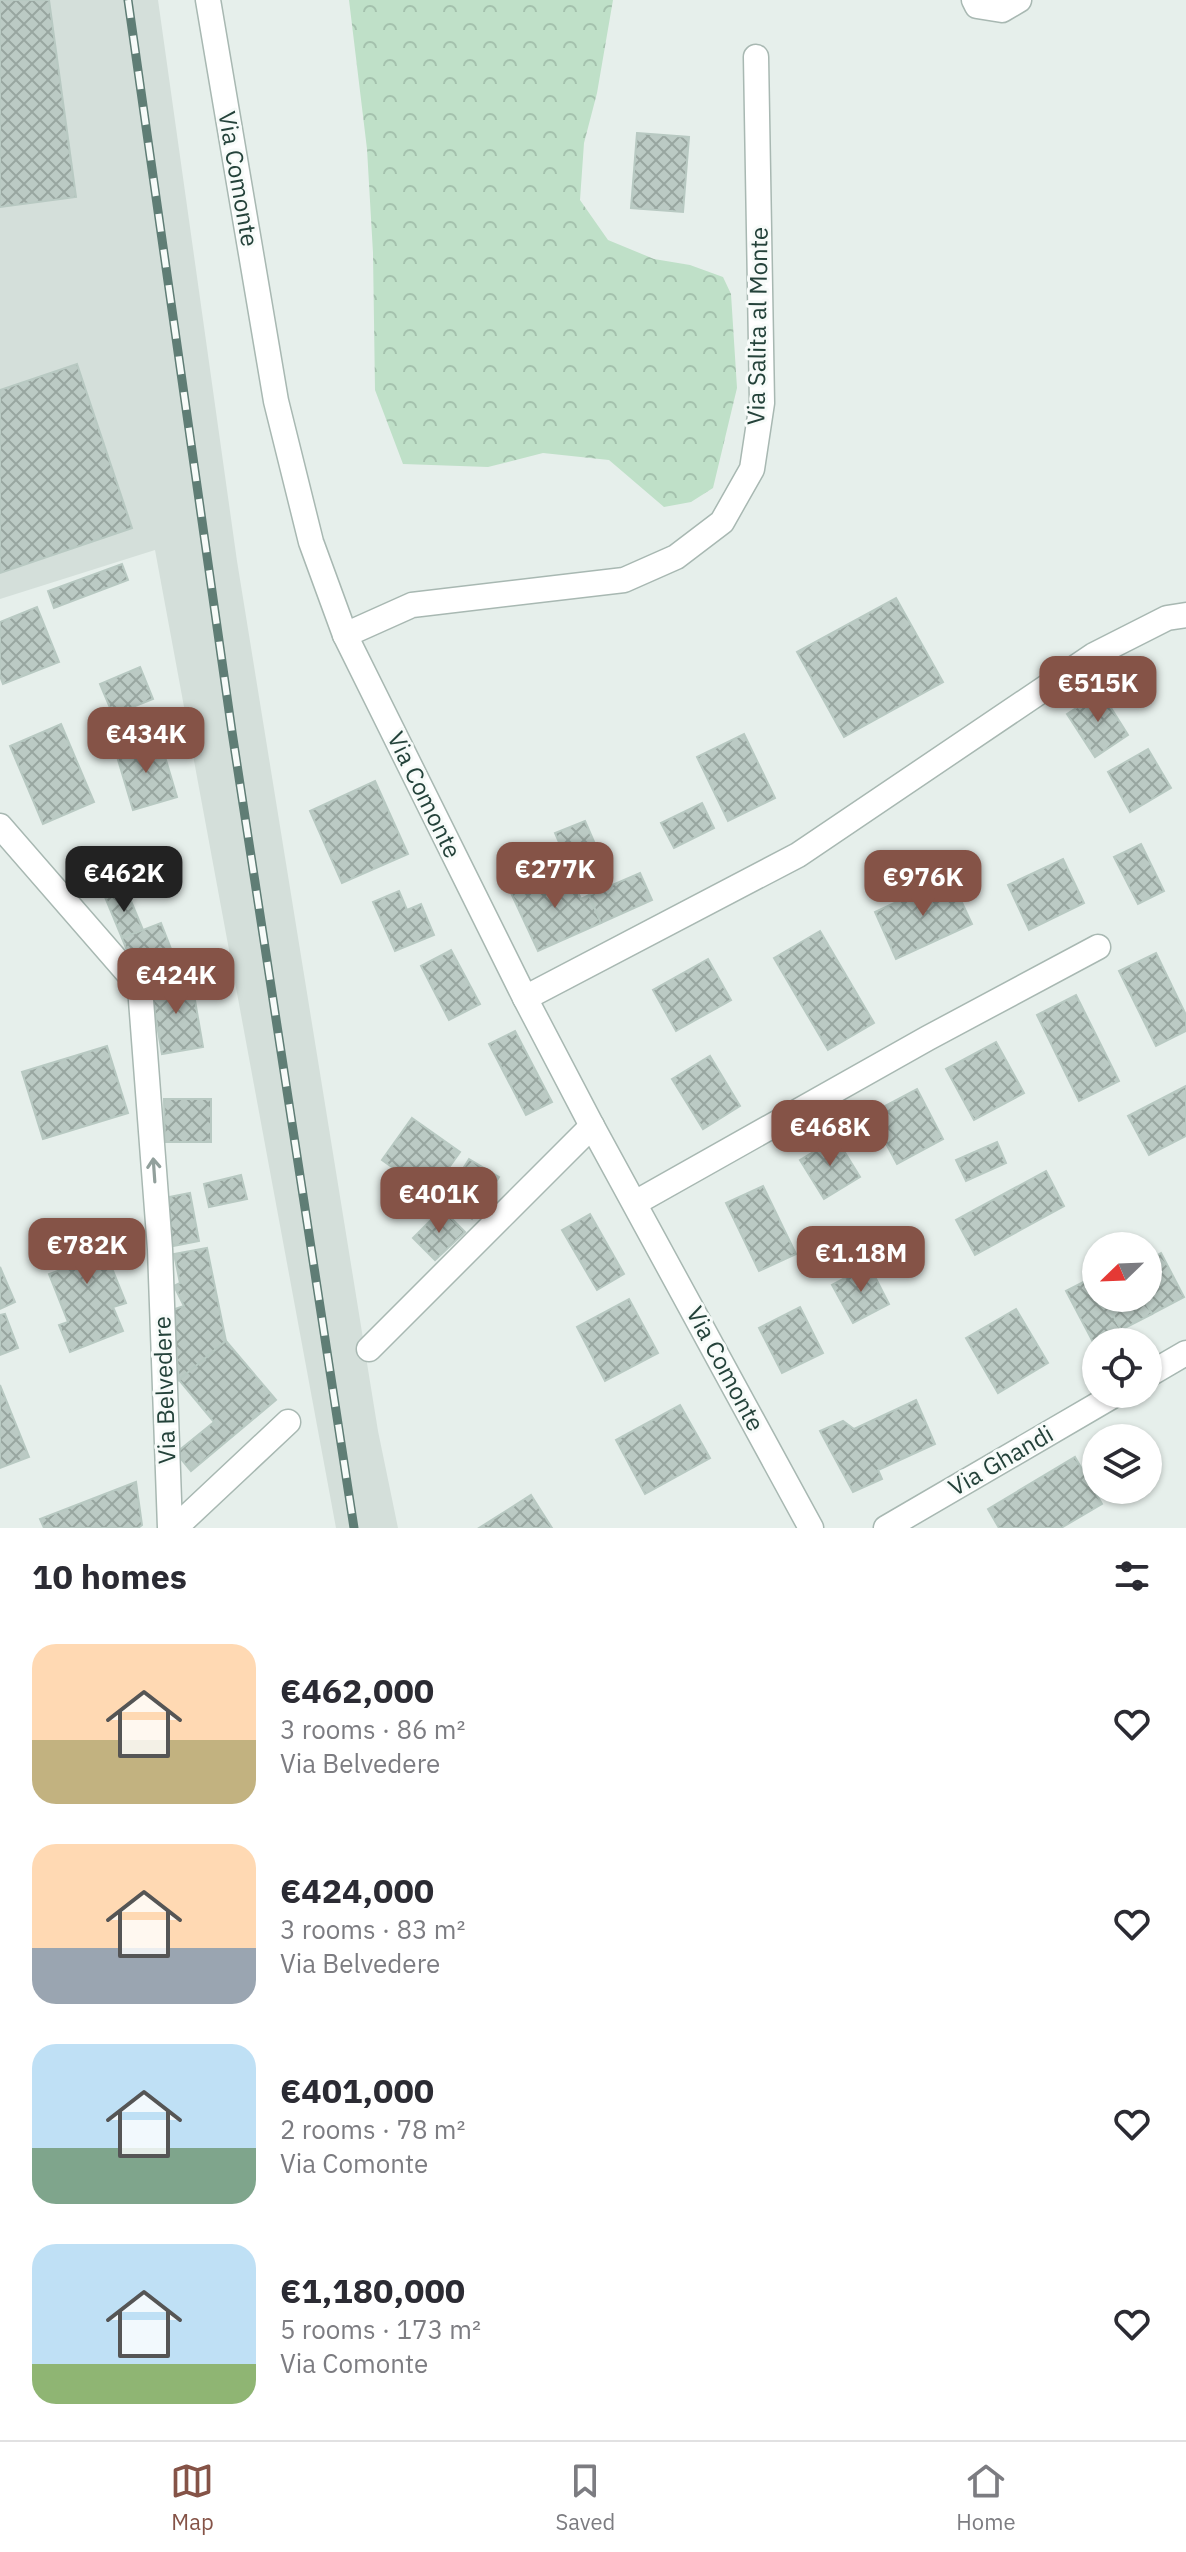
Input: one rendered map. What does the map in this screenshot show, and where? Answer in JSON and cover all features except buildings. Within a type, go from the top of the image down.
[{"type":"street","name":"Via Comonte","points":[[208,0],[276,401],[311,542],[345,635],[525,998],[811,1528]]},
{"type":"street","points":[[974,0],[977,6],[1002,10],[1019,0]]},
{"type":"street","name":"Via Salita al Monte","points":[[345,635],[412,605],[624,580],[676,557],[722,522],[752,469],[762,403],[756,57]]},
{"type":"street","points":[[525,998],[798,855],[1094,655],[1167,618],[1186,615]]},
{"type":"street","name":"Via Belvedere","points":[[0,826],[140,987],[160,1249],[173,1528]]},
{"type":"street","points":[[635,1203],[928,1038],[1098,947]]},
{"type":"street","points":[[369,1349],[592,1126]]},
{"type":"street","points":[[1162,1367],[1186,1353]]},
{"type":"street","name":"Via Ghandi","points":[[886,1528],[1092,1408]]},
{"type":"street","points":[[173,1528],[288,1422]]},
{"type":"shaded area","points":[[0,0],[158,0],[237,561],[378,1431],[398,1528],[336,1528],[155,550],[0,599]]},
{"type":"green space","points":[[349,0],[613,0],[597,93],[584,143],[580,200],[608,240],[654,259],[690,265],[723,277],[731,294],[737,388],[713,488],[691,502],[664,507],[609,460],[543,453],[488,467],[403,464],[375,390],[373,253],[367,149]]},
{"type":"railway","points":[[128,0],[232,732],[354,1528]]}]
